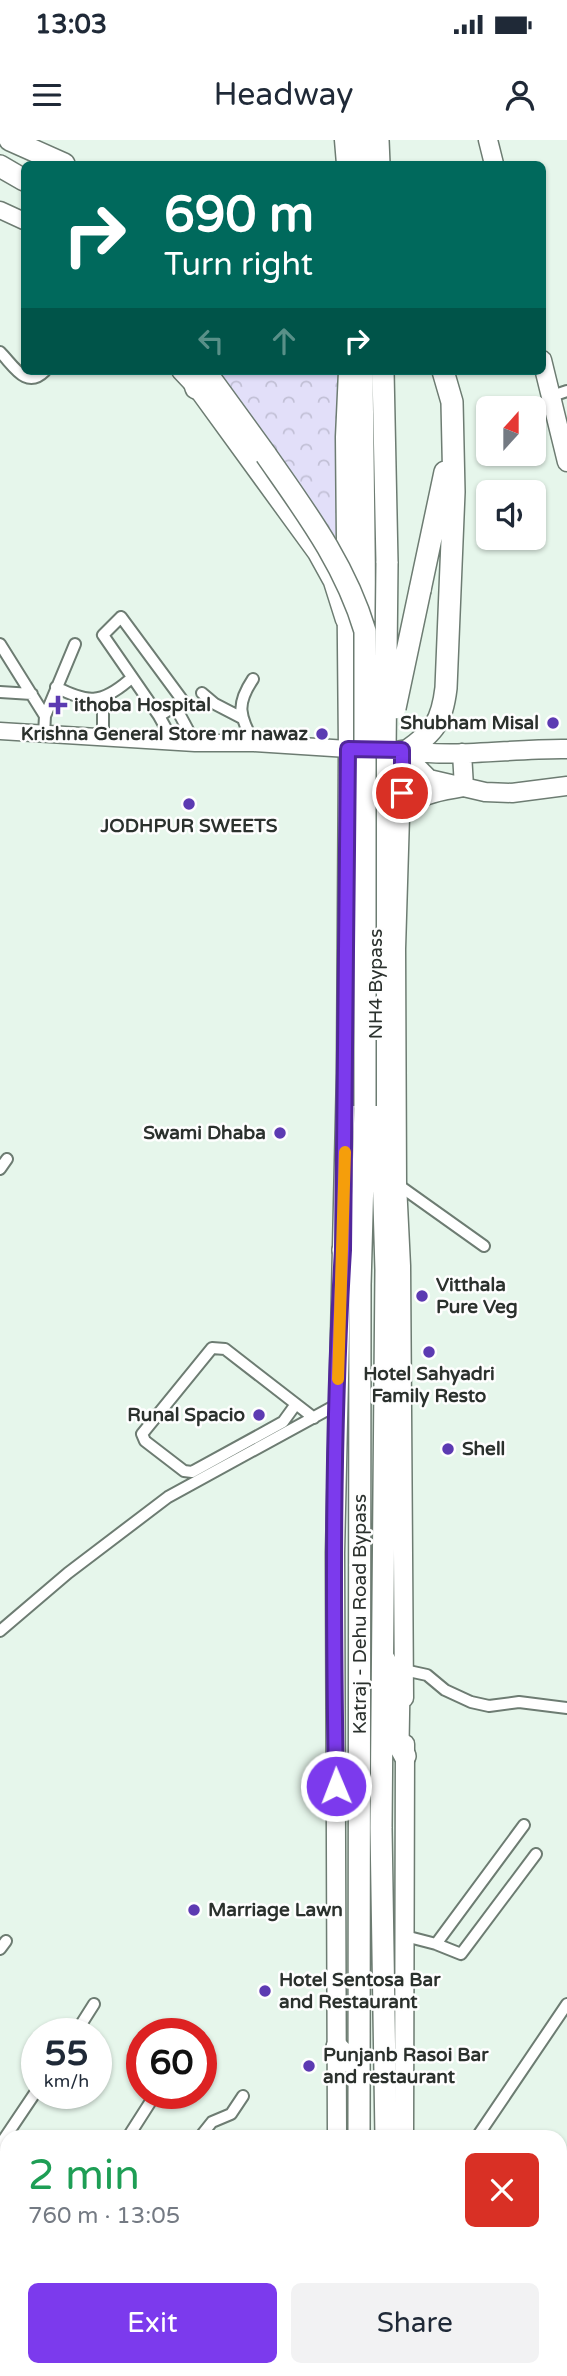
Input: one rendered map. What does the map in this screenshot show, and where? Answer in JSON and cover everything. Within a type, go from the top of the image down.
[{"type":"highway","points":[[10,140],[57,161]]},
{"type":"highway","points":[[359,140],[359,161]]},
{"type":"highway","points":[[378,140],[379,161]]},
{"type":"highway","points":[[0,166],[21,178]]},
{"type":"highway","points":[[356,628],[365,563],[362,375]]},
{"type":"highway","points":[[383,375],[387,563],[398,751]]},
{"type":"highway","points":[[398,751],[430,735],[439,719],[446,688],[454,492],[450,393],[444,375]]},
{"type":"highway","points":[[197,377],[266,455],[328,545],[348,582],[356,628],[373,1105]]},
{"type":"highway","points":[[373,1105],[398,751],[420,590],[452,425]]},
{"type":"highway","name":"Katraj - Dehu Road Bypass","points":[[373,1105],[394,1225],[386,1260],[382,1655],[381,1828],[386,2130]]},
{"type":"highway","name":"Katraj - Dehu Road Bypass","points":[[359,2130],[360,1285],[373,1105]]},
{"type":"highway","points":[[343,1250],[360,1285]]},
{"type":"highway","points":[[382,1655],[399,1686],[398,1743],[405,1756]]},
{"type":"highway","points":[[337,2047],[358,2078]]},
{"type":"main road","points":[[344,140],[346,161]]},
{"type":"main road","points":[[488,140],[493,161]]},
{"type":"main road","points":[[0,210],[21,220]]},
{"type":"main road","points":[[546,368],[559,393],[567,462]]},
{"type":"main road","points":[[337,2130],[335,1643],[338,1404],[343,1250],[348,749],[356,628],[345,438],[348,375]]},
{"type":"main road","points":[[197,377],[316,553],[356,628]]},
{"type":"main road","points":[[0,731],[195,743],[254,743],[398,751],[567,749]]},
{"type":"main road","points":[[398,751],[429,779],[485,792],[512,793],[567,786]]},
{"type":"main road","name":"NH4 Bypass","points":[[398,751],[402,814],[396,949],[397,1184],[394,1225],[402,1292],[404,2130]]},
{"type":"main road","points":[[462,752],[464,787]]},
{"type":"main road","points":[[402,814],[414,801],[431,793],[464,787]]},
{"type":"street","points":[[0,352],[21,374]]},
{"type":"street","points":[[22,375],[32,380],[41,375]]},
{"type":"street","points":[[159,716],[183,701],[121,617],[103,635],[173,740]]},
{"type":"street","points":[[0,644],[45,716]]},
{"type":"street","points":[[44,733],[45,716],[75,644]]},
{"type":"street","points":[[0,667],[15,667]]},
{"type":"street","points":[[253,679],[240,702],[242,718],[254,743]]},
{"type":"street","points":[[56,687],[71,695],[95,699],[111,694],[128,681]]},
{"type":"street","points":[[0,692],[32,694]]},
{"type":"street","points":[[202,693],[215,704],[242,718]]},
{"type":"street","points":[[175,706],[195,743]]},
{"type":"street","points":[[103,707],[103,737]]},
{"type":"street","points":[[0,1169],[7,1159]]},
{"type":"street","points":[[397,1184],[484,1246]]},
{"type":"street","points":[[296,1404],[283,1422],[192,1472],[184,1471],[145,1441],[142,1434],[212,1348],[218,1347],[225,1349],[296,1404],[314,1418]]},
{"type":"street","points":[[0,1631],[68,1573],[169,1497],[338,1404]]},
{"type":"street","points":[[404,1670],[427,1675],[445,1690],[471,1702],[489,1706],[519,1702],[567,1708]]},
{"type":"street","points":[[436,1944],[524,1825]]},
{"type":"street","points":[[405,1936],[461,1954],[536,1854]]},
{"type":"street","points":[[85,2018],[94,2004]]},
{"type":"street","points":[[482,2130],[567,2004]]},
{"type":"street","points":[[206,2130],[212,2122],[231,2114],[243,2096]]},
{"type":"street","points":[[10,2130],[24,2109]]},
{"type":"street","points":[[133,2130],[146,2109]]},
{"type":"green space","points":[[220,375],[342,375],[339,542]]},
{"type":"slow traffic","points":[[338,1379],[345,1152]]},
{"type":"place","name":"ithoba Hospital","points":[[58,705]]},
{"type":"place","name":"Shubham Misal","points":[[553,723]]},
{"type":"place","name":"Krishna General Store mr nawaz","points":[[322,734]]},
{"type":"place","name":"JODHPUR SWEETS","points":[[189,804]]},
{"type":"place","name":"Swami Dhaba","points":[[280,1133]]},
{"type":"place","name":"Vitthala Pure Veg","points":[[422,1296]]},
{"type":"place","name":"Hotel Sahyadri Family Resto","points":[[429,1352]]},
{"type":"place","name":"Runal Spacio","points":[[259,1415]]},
{"type":"place","name":"Shell","points":[[448,1449]]},
{"type":"place","name":"Marriage Lawn","points":[[194,1910]]},
{"type":"place","name":"Hotel Sentosa Bar and Restaurant","points":[[265,1991]]},
{"type":"place","name":"Punjanb Rasoi Bar and restaurant","points":[[309,2066]]},
{"type":"route","points":[[336,1786],[335,1553],[346,1073],[348,749],[402,750],[402,793]]}]
